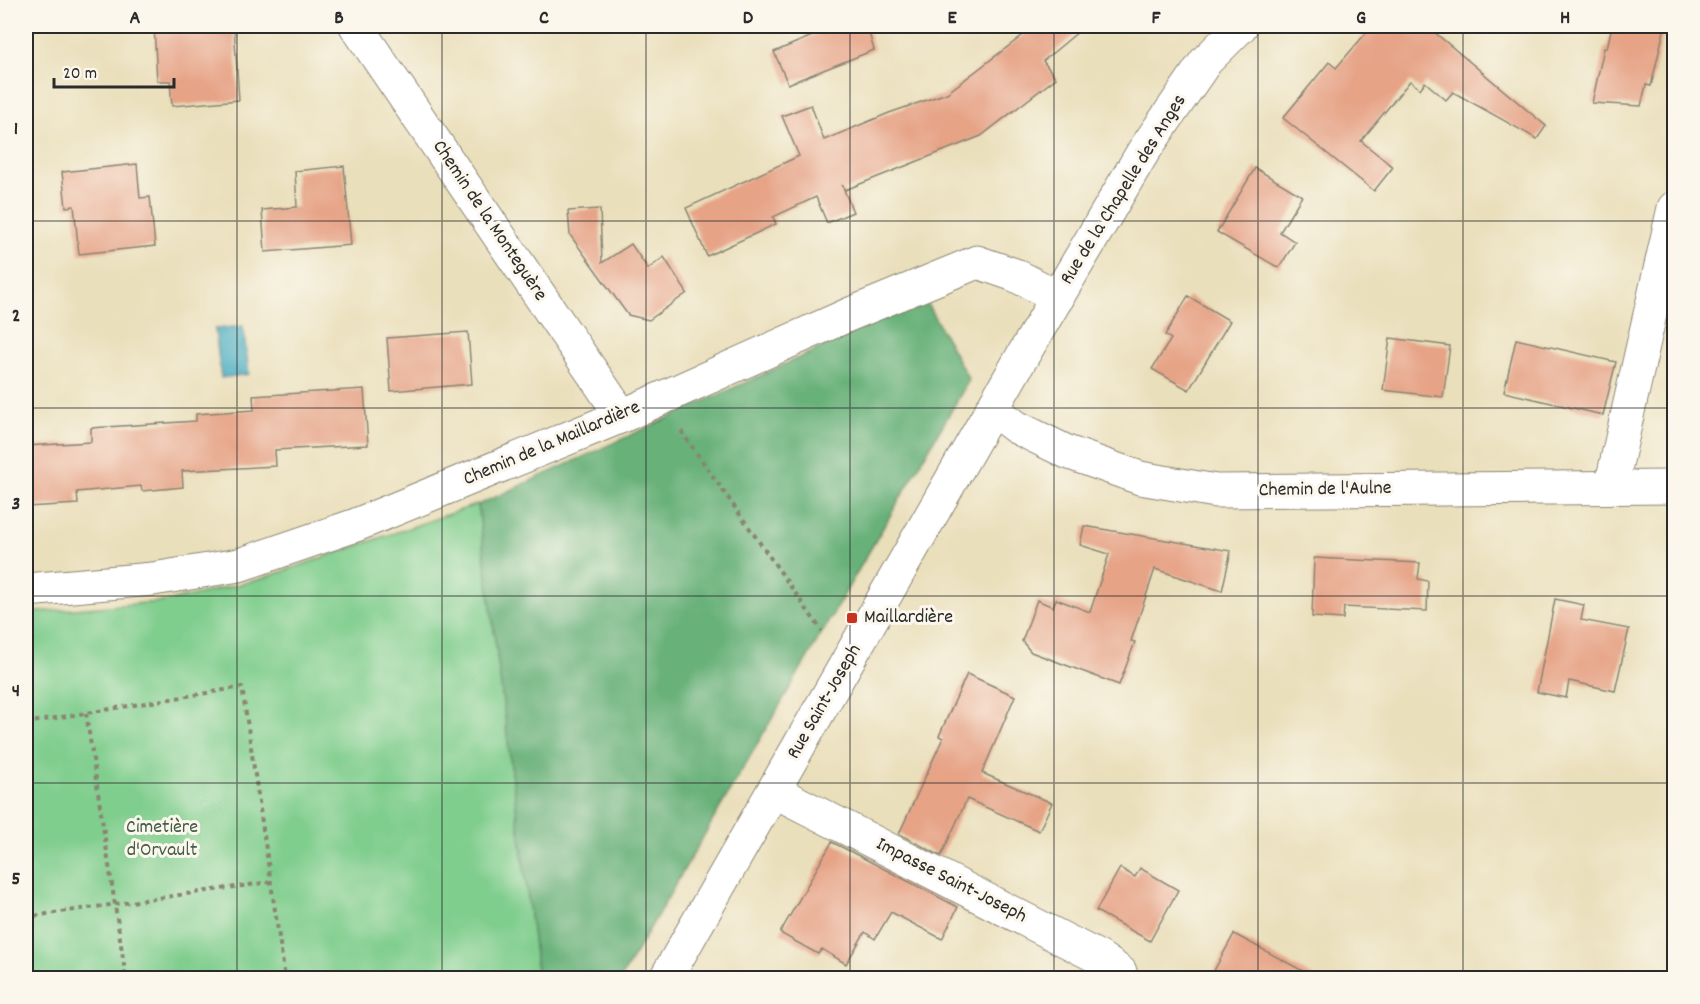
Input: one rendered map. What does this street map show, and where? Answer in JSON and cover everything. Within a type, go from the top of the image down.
[{"type":"street","name":"Chemin de la Monteguère","points":[[356,26],[622,416]]},
{"type":"street","name":"Rue de la Chapelle des Anges","points":[[1019,362],[1143,152],[1206,61],[1241,26]]},
{"type":"street","points":[[1611,488],[1674,208]]},
{"type":"street","name":"Chemin de la Maillardière","points":[[26,590],[153,579],[239,565],[356,525],[622,416],[848,315],[977,262],[1015,274],[1058,297]]},
{"type":"street","name":"Rue Saint-Joseph","points":[[666,978],[1019,362]]},
{"type":"street","name":"Chemin de l'Aulne","points":[[993,409],[1016,427],[1067,452],[1140,478],[1216,491],[1674,487]]},
{"type":"street","name":"Impasse Saint-Joseph","points":[[774,790],[1100,958],[1120,972],[1121,978]]},
{"type":"path","points":[[659,398],[828,640]]},
{"type":"path","points":[[26,723],[242,687],[285,978]]},
{"type":"path","points":[[86,713],[126,978]]},
{"type":"path","points":[[26,917],[270,882]]},
{"type":"green space","points":[[925,300],[969,380],[621,978],[538,978],[478,505]]},
{"type":"green space","name":"Cimetière d'Orvault","points":[[478,504],[538,978],[26,978],[26,613],[170,601],[261,579]]},
{"type":"water","points":[[243,326],[249,374],[221,378],[215,329]]},
{"type":"building","points":[[154,26],[234,26],[239,100],[172,106],[170,81],[157,81]]},
{"type":"building","points":[[836,26],[867,26],[874,50],[788,84],[774,52]]},
{"type":"building","points":[[1035,26],[1085,26],[1043,61],[1056,78],[981,136],[845,190],[842,185],[853,212],[827,223],[816,197],[773,217],[776,224],[707,256],[686,208],[799,156],[782,116],[811,105],[824,140],[889,113],[947,93]]},
{"type":"building","points":[[1372,26],[1427,26],[1546,126],[1537,139],[1453,92],[1446,100],[1425,82],[1420,89],[1410,81],[1361,141],[1393,167],[1374,191],[1283,118],[1329,62],[1336,68]]},
{"type":"building","points":[[1612,26],[1665,26],[1651,86],[1646,85],[1641,106],[1592,103],[1604,48],[1607,48]]},
{"type":"building","points":[[137,164],[140,198],[150,197],[155,246],[79,254],[74,206],[66,207],[62,172]]},
{"type":"building","points":[[344,166],[351,245],[265,252],[262,210],[297,207],[295,171]]},
{"type":"building","points":[[1255,168],[1302,196],[1280,232],[1295,242],[1279,268],[1217,232]]},
{"type":"building","points":[[600,209],[602,263],[631,244],[648,269],[664,257],[687,293],[649,320],[628,315],[570,235],[568,211]]},
{"type":"building","points":[[1188,296],[1230,321],[1189,390],[1152,369],[1171,339],[1165,335]]},
{"type":"building","points":[[468,332],[472,384],[391,391],[387,338]]},
{"type":"building","points":[[1390,338],[1450,346],[1443,397],[1383,390]]},
{"type":"building","points":[[1516,339],[1616,362],[1603,415],[1504,392]]},
{"type":"building","points":[[364,389],[368,445],[275,450],[276,466],[182,471],[183,487],[142,491],[141,486],[77,492],[78,504],[26,507],[26,446],[91,442],[91,428],[196,421],[196,414],[254,410],[253,396]]},
{"type":"building","points":[[1084,526],[1231,551],[1222,591],[1155,569],[1131,641],[1135,642],[1119,685],[1031,652],[1022,641],[1037,600],[1053,607],[1056,599],[1090,612],[1109,554],[1080,545]]},
{"type":"building","points":[[1314,558],[1420,563],[1418,579],[1428,581],[1427,611],[1344,607],[1343,619],[1312,617]]},
{"type":"building","points":[[1555,599],[1584,605],[1581,620],[1629,629],[1615,691],[1569,681],[1566,698],[1537,692]]},
{"type":"building","points":[[967,674],[1015,696],[982,773],[1052,803],[1039,831],[967,799],[941,856],[899,834],[943,738],[939,736]]},
{"type":"building","points":[[832,842],[958,907],[942,939],[891,912],[875,939],[865,932],[846,964],[822,949],[818,954],[780,933]]},
{"type":"building","points":[[1120,868],[1135,877],[1140,868],[1178,890],[1150,941],[1096,911]]},
{"type":"building","points":[[1234,934],[1316,978],[1210,978]]},
{"type":"place","name":"Maillardière","points":[[852,618]]}]
